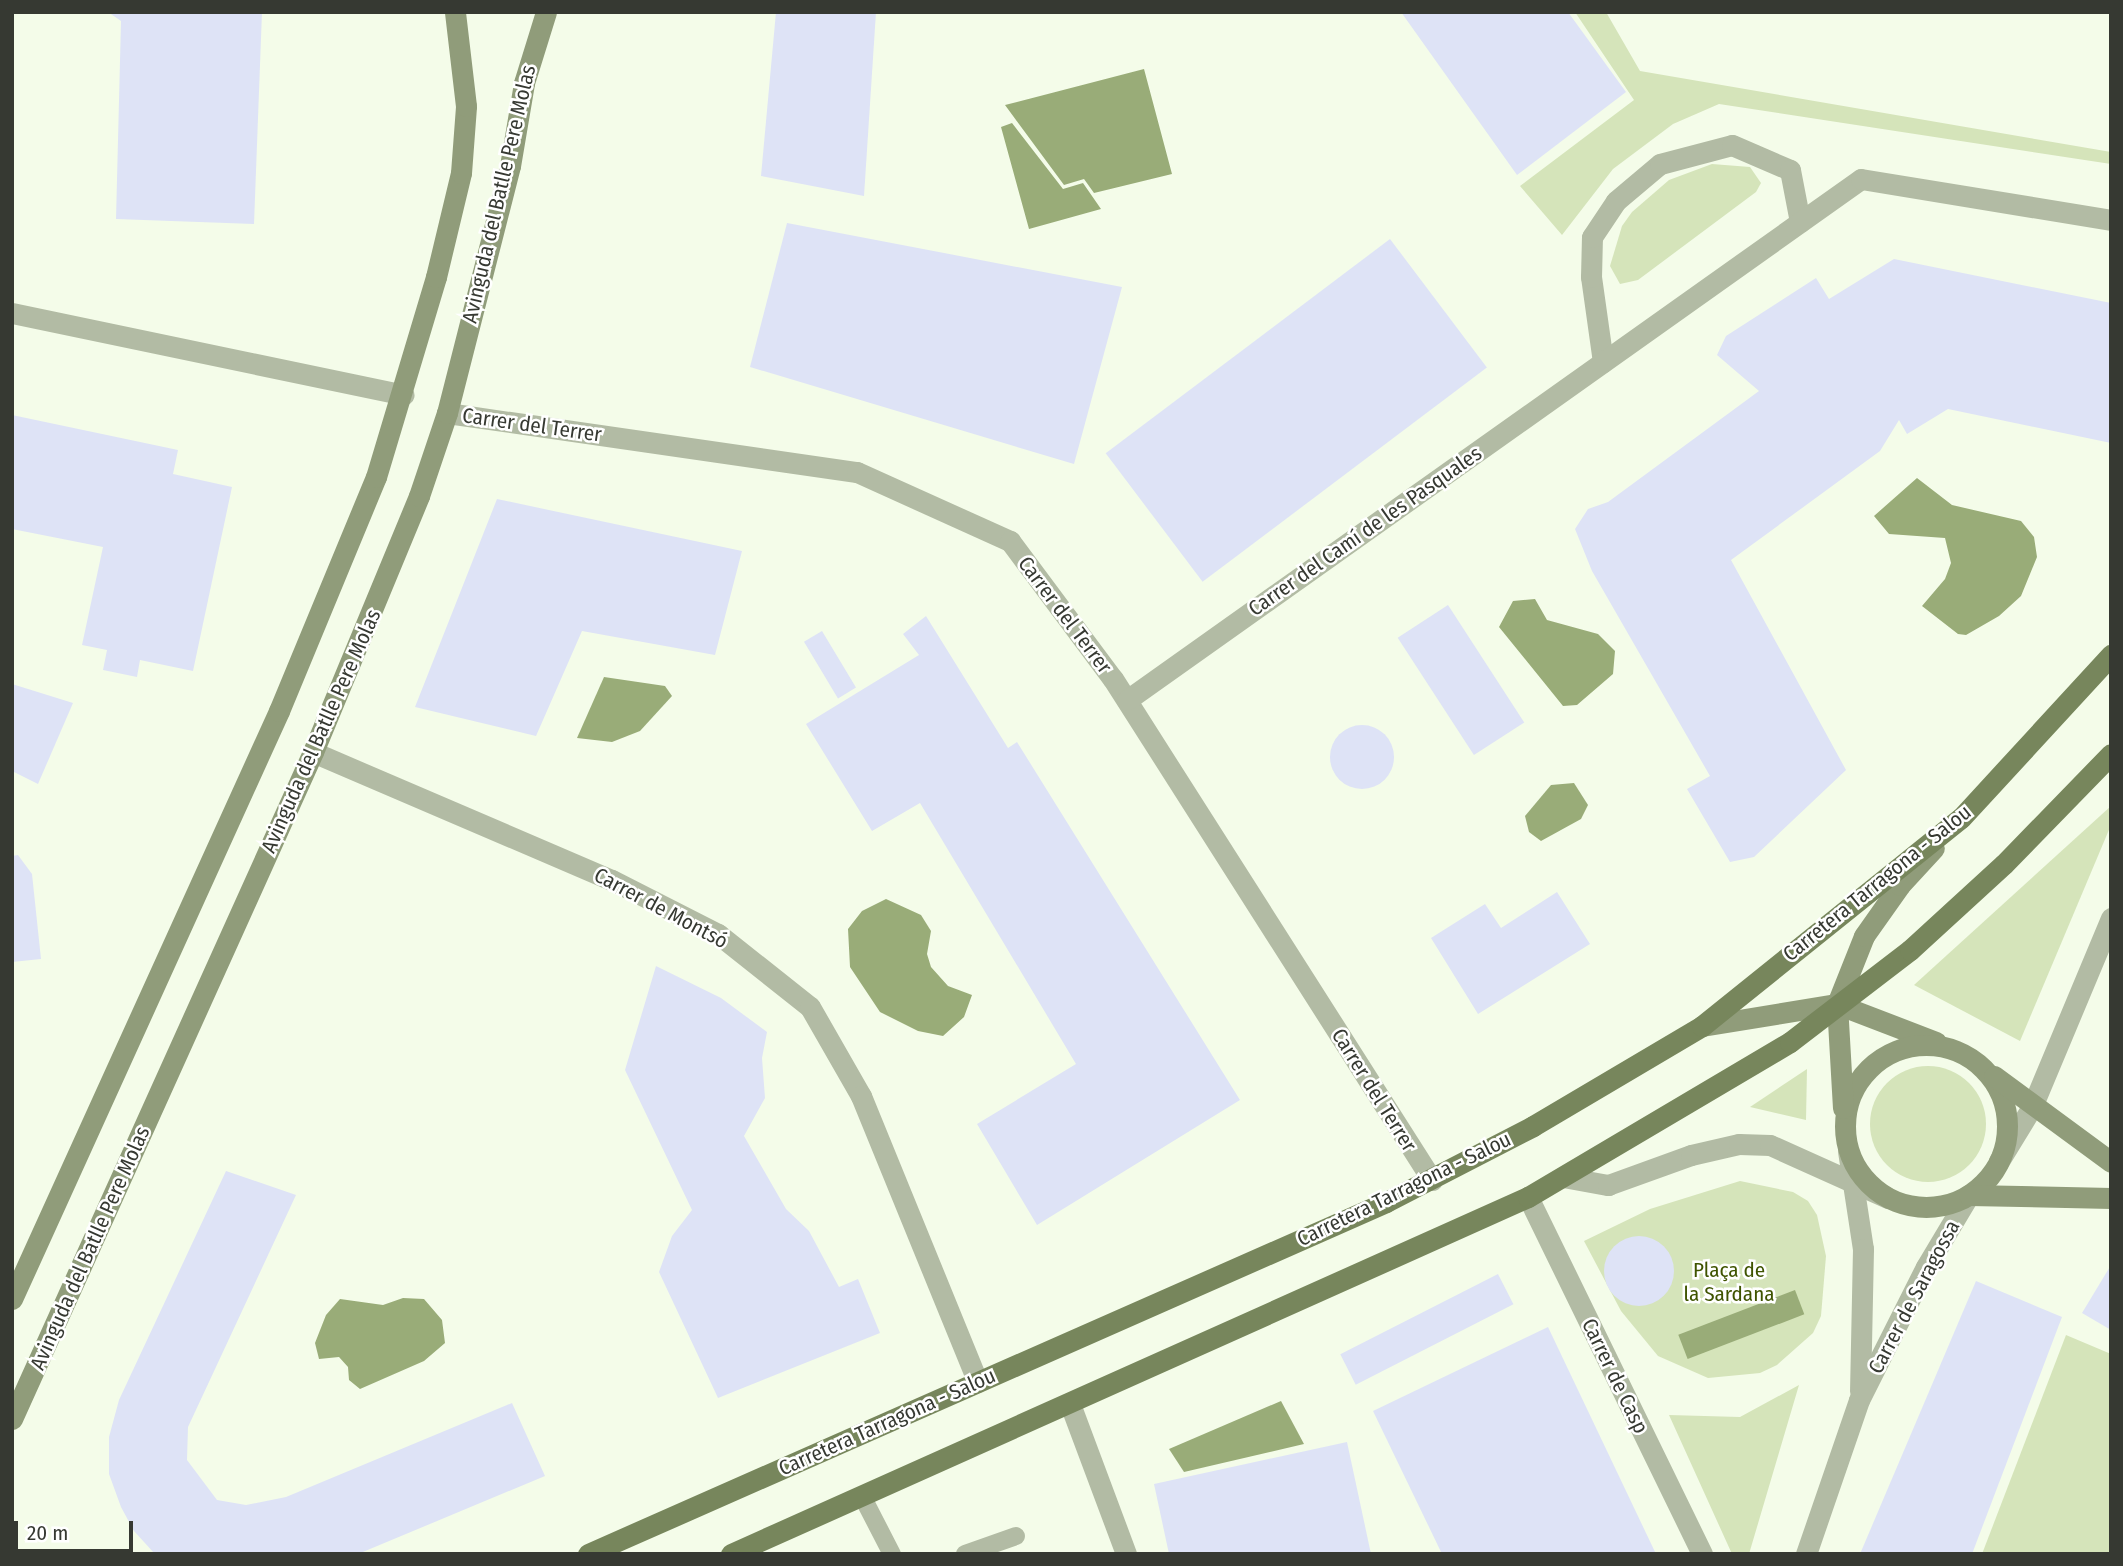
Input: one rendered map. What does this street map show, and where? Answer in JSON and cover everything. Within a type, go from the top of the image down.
[{"type":"main road","name":"Carretera Tarragona - Salou","points":[[588,1554],[1432,1180],[1702,1026],[1961,818],[2111,655]]},
{"type":"main road","points":[[731,1554],[1528,1197],[1563,1177],[1790,1042],[1910,950],[2004,864],[2111,754]]},
{"type":"street","name":"Avinguda del Batlle Pere Molas","points":[[12,1299],[330,594],[403,395],[461,173],[466,106],[455,12]]},
{"type":"street","name":"Avinguda del Batlle Pere Molas","points":[[12,1419],[369,623],[447,413],[510,166],[524,83],[546,12]]},
{"type":"street","points":[[1603,362],[1591,277],[1592,237],[1616,201],[1660,164],[1732,145],[1790,170],[1800,222]]},
{"type":"street","name":"Carrer del Camí de les Pasquales","points":[[1127,700],[1861,179],[2111,220]]},
{"type":"street","points":[[12,313],[403,395]]},
{"type":"street","name":"Carrer del Terrer","points":[[447,413],[857,472],[1010,541],[1127,700],[1432,1180]]},
{"type":"street","name":"Carrer de Montsó","points":[[313,752],[612,880],[718,933],[810,1007],[861,1096],[978,1382]]},
{"type":"street","points":[[1888,1198],[1871,1186],[1848,1151],[1844,1130],[1837,1004],[1864,936],[1900,885],[1961,818]]},
{"type":"street","points":[[1969,1195],[2000,1161],[2032,1107],[2111,918]]},
{"type":"street","points":[[1702,1026],[1837,1004],[1951,1048],[1985,1069],[2032,1107],[2111,1162]]},
{"type":"street","points":[[1844,1130],[1853,1092],[1876,1062],[1899,1049],[1925,1044],[1951,1048]]},
{"type":"street","points":[[1985,1069],[1999,1089],[2006,1113],[2007,1137],[2000,1161]]},
{"type":"street","points":[[1563,1177],[1608,1185],[1691,1154],[1738,1144],[1770,1144],[1888,1198],[1929,1207],[1969,1195],[2111,1198]]},
{"type":"street","name":"Carrer de Saragossa","points":[[1848,1151],[1849,1181],[1863,1249],[1859,1400]]},
{"type":"street","name":"Carrer de Saragossa","points":[[1807,1554],[1859,1400],[1926,1267],[1969,1195]]},
{"type":"street","name":"Carrer de Casp","points":[[1528,1197],[1702,1554]]},
{"type":"street","points":[[1070,1404],[1126,1554]]},
{"type":"lane","points":[[862,1496],[892,1554]]},
{"type":"lane","points":[[965,1554],[1016,1536]]},
{"type":"green space","points":[[1575,12],[1606,12],[1640,71],[2111,152],[2111,164],[1719,104],[1673,124],[1613,169],[1562,235],[1520,186],[1634,100]]},
{"type":"green space","points":[[1712,164],[1750,167],[1761,183],[1756,192],[1638,280],[1620,284],[1610,266],[1622,226],[1632,212],[1669,180]]},
{"type":"green space","points":[[2111,806],[2111,825],[2020,1041],[1914,985]]},
{"type":"green space","points":[[1928,1066],[1950,1070],[1969,1083],[1982,1102],[1986,1124],[1982,1146],[1969,1165],[1950,1178],[1928,1182],[1906,1178],[1887,1165],[1874,1146],[1870,1124],[1874,1102],[1887,1083],[1906,1070]]},
{"type":"green space","points":[[1807,1069],[1806,1120],[1750,1107]]},
{"type":"green space","name":"Plaça de la Sardana","points":[[1740,1181],[1793,1192],[1808,1201],[1817,1215],[1826,1256],[1821,1316],[1813,1333],[1777,1365],[1760,1373],[1708,1378],[1658,1356],[1621,1311],[1584,1241],[1650,1209]]},
{"type":"green space","points":[[2066,1335],[2111,1354],[2111,1554],[1982,1554]]},
{"type":"green space","points":[[1799,1385],[1749,1554],[1732,1554],[1669,1415],[1740,1417]]},
{"type":"shaded area","points":[[1144,69],[1172,174],[1094,193],[1084,179],[1064,185],[1005,105]]},
{"type":"shaded area","points":[[1012,123],[1063,189],[1083,183],[1101,209],[1029,229],[1001,127]]},
{"type":"shaded area","points":[[1917,478],[1952,505],[2021,521],[2034,537],[2037,557],[2021,596],[1999,616],[1966,635],[1958,634],[1922,606],[1945,579],[1951,563],[1945,538],[1889,534],[1874,516]]},
{"type":"shaded area","points":[[1535,599],[1547,620],[1598,634],[1615,651],[1613,674],[1577,705],[1563,706],[1499,627],[1513,601]]},
{"type":"shaded area","points":[[604,677],[665,686],[672,696],[640,731],[612,742],[577,738]]},
{"type":"shaded area","points":[[1574,783],[1588,805],[1581,819],[1541,841],[1529,832],[1525,816],[1551,785]]},
{"type":"shaded area","points":[[886,899],[921,915],[931,931],[927,954],[931,967],[948,986],[972,995],[964,1017],[943,1036],[918,1031],[880,1012],[850,967],[848,929],[862,911]]},
{"type":"shaded area","points":[[1795,1290],[1804,1314],[1688,1359],[1678,1335]]},
{"type":"shaded area","points":[[403,1298],[424,1299],[442,1320],[445,1343],[424,1361],[360,1389],[349,1380],[348,1367],[339,1357],[319,1359],[315,1343],[326,1315],[340,1299],[383,1305]]},
{"type":"shaded area","points":[[1281,1401],[1304,1444],[1184,1472],[1169,1449]]},
{"type":"building","points":[[108,12],[262,12],[254,224],[116,219],[121,21]]},
{"type":"building","points":[[776,12],[876,12],[864,196],[761,176]]},
{"type":"building","points":[[1401,12],[1568,12],[1626,92],[1517,175]]},
{"type":"building","points":[[787,223],[1122,287],[1074,464],[750,367]]},
{"type":"building","points":[[1390,239],[1487,368],[1203,582],[1106,453]]},
{"type":"building","points":[[1894,259],[2111,303],[2111,443],[1948,409],[1907,434],[1899,420],[1880,451],[1731,560],[1846,770],[1754,857],[1730,862],[1687,789],[1710,776],[1592,571],[1575,529],[1588,509],[1608,502],[1759,391],[1717,355],[1726,336],[1816,278],[1829,299]]},
{"type":"building","points":[[12,415],[178,450],[173,474],[232,487],[193,671],[140,660],[137,677],[103,670],[107,650],[82,645],[103,547],[12,529]]},
{"type":"building","points":[[497,499],[742,551],[715,655],[582,631],[536,736],[415,707]]},
{"type":"building","points":[[1448,605],[1524,722],[1474,755],[1398,638]]},
{"type":"building","points":[[926,616],[1008,748],[1017,742],[1240,1100],[1037,1225],[977,1124],[1076,1064],[920,803],[872,831],[806,724],[919,655],[903,634]]},
{"type":"building","points":[[822,631],[856,688],[838,698],[804,642]]},
{"type":"building","points":[[12,684],[73,703],[38,784],[12,771]]},
{"type":"building","points":[[1356,725],[1368,725],[1385,734],[1392,745],[1392,769],[1385,780],[1368,789],[1356,789],[1344,784],[1335,775],[1330,763],[1330,751],[1335,739],[1344,730]]},
{"type":"building","points":[[18,855],[32,874],[41,959],[12,962],[12,856]]},
{"type":"building","points":[[1557,892],[1590,944],[1478,1014],[1431,938],[1485,904],[1501,928]]},
{"type":"building","points":[[656,966],[721,998],[767,1032],[762,1058],[765,1098],[744,1136],[786,1209],[809,1231],[839,1287],[858,1279],[880,1333],[718,1398],[659,1272],[672,1236],[692,1210],[625,1070]]},
{"type":"building","points":[[226,1171],[296,1195],[188,1427],[187,1460],[217,1500],[246,1505],[286,1497],[512,1403],[545,1476],[358,1554],[154,1553],[134,1531],[121,1507],[109,1474],[109,1437],[119,1400]]},
{"type":"building","points":[[1639,1236],[1664,1246],[1674,1271],[1664,1296],[1639,1306],[1614,1296],[1604,1271],[1614,1246]]},
{"type":"building","points":[[2111,1265],[2111,1330],[2082,1313]]},
{"type":"building","points":[[1498,1274],[1513,1304],[1356,1385],[1340,1354]]},
{"type":"building","points":[[1976,1281],[2062,1317],[1972,1554],[1860,1554]]},
{"type":"building","points":[[1548,1327],[1656,1554],[1442,1554],[1373,1411]]},
{"type":"building","points":[[1347,1442],[1371,1554],[1169,1554],[1154,1484]]}]
